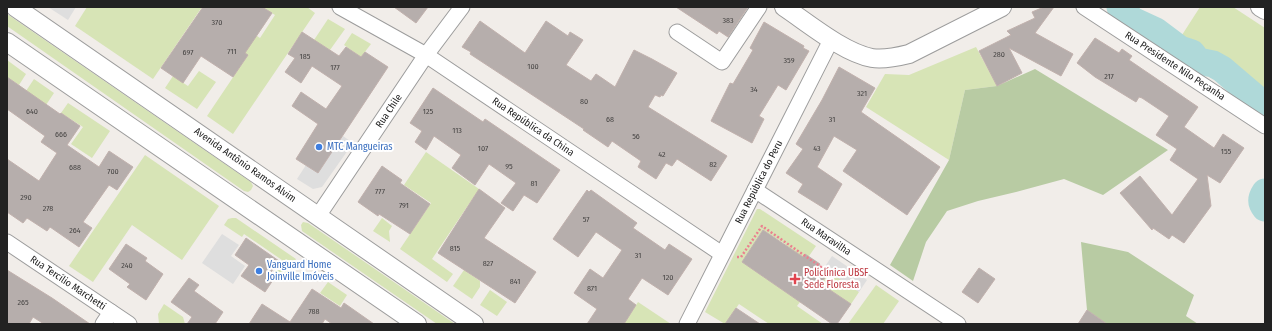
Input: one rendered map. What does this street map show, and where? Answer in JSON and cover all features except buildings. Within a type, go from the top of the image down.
[{"type":"street","name":"Avenida Antônio Ramos Alvim","points":[[15,7],[474,324]]},
{"type":"street","name":"Rua República da China","points":[[340,7],[426,55],[721,256]]},
{"type":"street","name":"Rua Chile","points":[[318,216],[426,55],[462,7]]},
{"type":"street","points":[[677,32],[722,62],[759,7]]},
{"type":"street","points":[[784,7],[831,40],[859,54],[873,58],[893,58],[909,54],[1002,7]]},
{"type":"street","name":"Rua Presidente Nilo Peçanha","points":[[1084,7],[1265,126]]},
{"type":"street","points":[[1260,7],[1265,10]]},
{"type":"street","name":"Rua República do Peru","points":[[687,324],[831,40]]},
{"type":"street","points":[[7,42],[417,324]]},
{"type":"street","name":"Rua Maravilha","points":[[755,190],[958,324]]},
{"type":"street","name":"Rua Tercílio Marchetti","points":[[7,242],[107,318],[129,324]]},
{"type":"path","points":[[721,256],[740,257],[762,226],[822,267],[820,269]]},
{"type":"green space","points":[[87,7],[202,7],[153,79],[75,26]]},
{"type":"green space","points":[[262,7],[307,7],[315,13],[233,134],[207,116],[248,55],[222,37],[233,20],[260,38],[275,15]]},
{"type":"green space","points":[[1200,7],[1233,7],[1265,28],[1265,110],[1173,49]]},
{"type":"green space","points":[[7,14],[251,182],[253,186],[251,190],[248,192],[244,191],[7,26]]},
{"type":"green space","points":[[328,19],[345,29],[330,50],[314,40]]},
{"type":"green space","points":[[352,33],[371,44],[361,57],[344,45]]},
{"type":"green space","points":[[976,47],[997,86],[965,90],[949,160],[866,107],[885,74],[909,75]]},
{"type":"green space","points":[[7,60],[26,74],[19,85],[7,77]]},
{"type":"green space","points":[[1035,69],[1168,150],[1103,195],[1064,179],[978,201],[947,211],[926,242],[913,281],[890,265],[949,160],[965,90],[997,86]]},
{"type":"green space","points":[[199,71],[216,82],[197,109],[165,88],[173,76],[188,86]]},
{"type":"green space","points":[[34,79],[54,93],[46,105],[26,91]]},
{"type":"green space","points":[[68,103],[110,131],[92,158],[71,144],[83,127],[61,113]]},
{"type":"green space","points":[[426,152],[479,189],[432,259],[453,274],[447,282],[400,249],[431,203],[404,185]]},
{"type":"green space","points":[[145,155],[219,206],[182,260],[132,225],[93,282],[69,266]]},
{"type":"green space","points":[[757,209],[760,209],[816,246],[800,269],[785,244],[763,230],[742,262],[800,302],[797,306],[823,324],[769,324],[739,304],[725,324],[705,312]]},
{"type":"green space","points":[[236,218],[296,259],[282,281],[273,275],[282,260],[244,234],[242,237],[224,225],[228,219]]},
{"type":"green space","points":[[382,218],[392,226],[389,231],[390,242],[373,231]]},
{"type":"green space","points":[[303,222],[308,223],[455,324],[437,324],[302,231],[301,225]]},
{"type":"green space","points":[[1081,242],[1128,252],[1194,295],[1186,316],[1198,324],[1107,324],[1087,310]]},
{"type":"green space","points":[[824,268],[859,292],[851,304],[821,284],[827,274],[822,270]]},
{"type":"green space","points":[[464,270],[480,281],[480,287],[472,299],[453,286]]},
{"type":"green space","points":[[328,282],[347,295],[340,306],[320,293]]},
{"type":"green space","points":[[876,285],[899,301],[883,324],[848,324]]},
{"type":"green space","points":[[490,290],[507,302],[497,316],[480,305]]},
{"type":"green space","points":[[638,302],[671,324],[624,324]]},
{"type":"green space","points":[[164,304],[183,317],[185,324],[159,324],[158,314]]},
{"type":"shaded area","points":[[48,7],[76,7],[68,20]]},
{"type":"shaded area","points":[[343,136],[353,143],[322,187],[313,189],[297,179],[306,165],[318,173]]},
{"type":"shaded area","points":[[222,234],[239,245],[231,256],[245,266],[233,284],[202,263]]},
{"type":"shaded area","points":[[832,256],[867,280],[859,292],[824,268]]},
{"type":"waterway","points":[[1120,7],[1126,11],[1130,19],[1156,31],[1180,49],[1192,53],[1198,61],[1213,64],[1222,69],[1256,98],[1265,103]]},
{"type":"waterway","points":[[1265,192],[1262,200],[1262,204],[1265,208]]},
{"type":"place","name":"MTC Mangueiras","points":[[319,147]]},
{"type":"place","name":"Vanguard Home Joinville Imóveis","points":[[259,271]]},
{"type":"place","name":"Policlínica UBSF Sede Floresta","points":[[795,279]]}]
